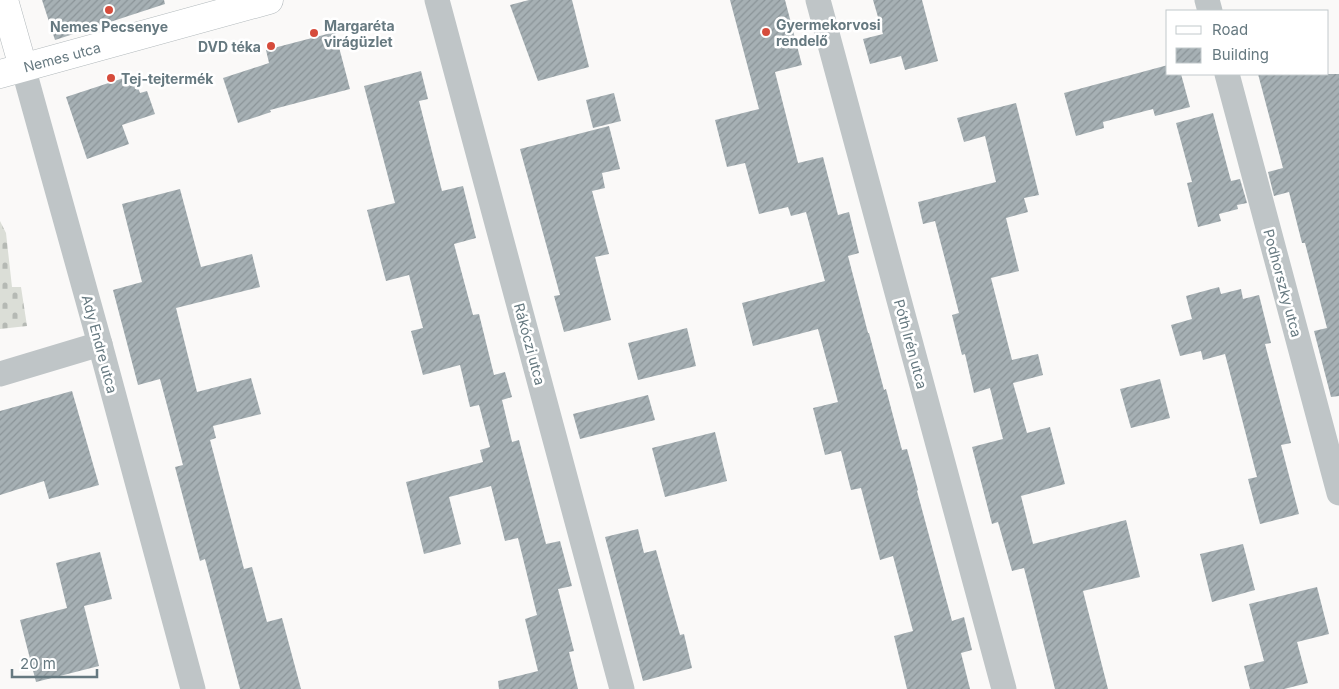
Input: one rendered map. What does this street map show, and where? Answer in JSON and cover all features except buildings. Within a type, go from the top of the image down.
[{"type":"street","name":"Ady Endre utca","points":[[4,0],[12,70],[100,344],[193,689]]},
{"type":"street","name":"Nemes utca","points":[[12,70],[269,0]]},
{"type":"street","name":"Rákóczi utca","points":[[437,0],[622,689]]},
{"type":"street","name":"Póth Irén utca","points":[[818,0],[1004,689]]},
{"type":"street","name":"Podhorszky utca","points":[[1227,75],[1339,493]]},
{"type":"street","points":[[0,374],[100,344]]},
{"type":"green space","points":[[0,221],[6,233],[12,287],[21,287],[27,326],[0,329]]},
{"type":"place","name":"Nemes Pecsenye","points":[[109,10]]},
{"type":"place","name":"Gyermekorvosi rendelő","points":[[766,32]]},
{"type":"place","name":"Margaréta virágüzlet","points":[[314,33]]},
{"type":"place","name":"DVD téka","points":[[271,46]]},
{"type":"place","name":"Tej-tejtermék","points":[[111,78]]}]
